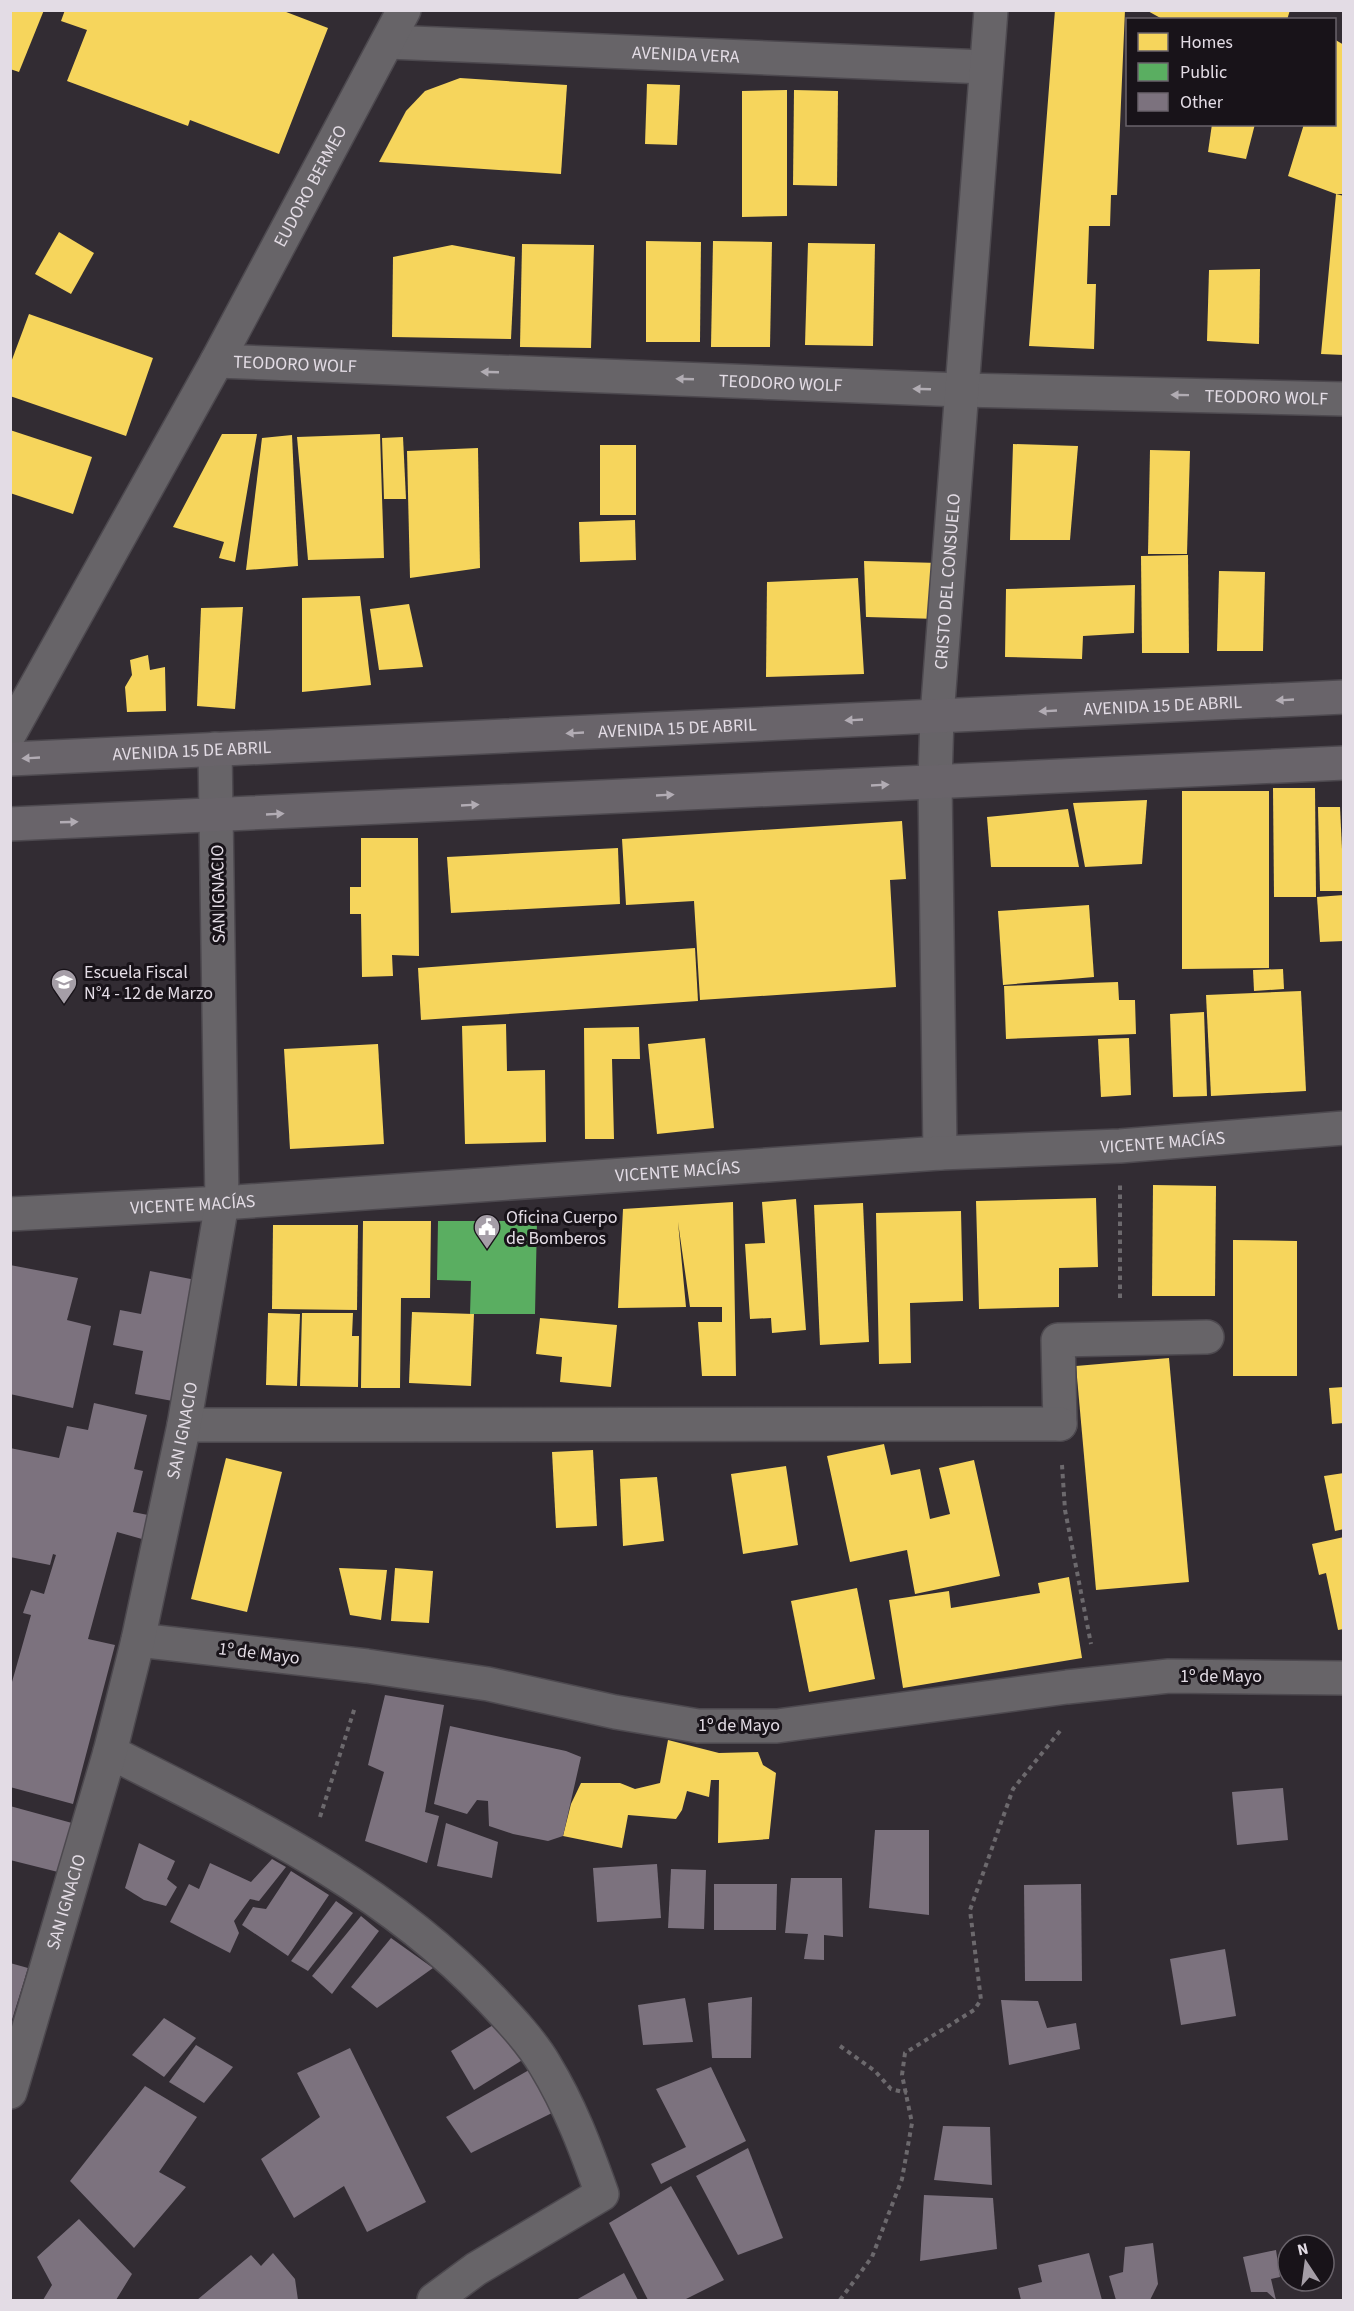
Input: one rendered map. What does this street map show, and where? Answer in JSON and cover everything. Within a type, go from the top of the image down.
[{"type":"main road","name":"AVENIDA 15 DE ABRIL","points":[[10,759],[1344,697]]},
{"type":"main road","points":[[10,824],[217,817],[1344,763]]},
{"type":"street","name":"EUDORO BERMEO","points":[[10,733],[217,361],[404,10]]},
{"type":"street","name":"CRISTO DEL CONSUELO","points":[[940,1154],[935,782],[937,716],[990,10]]},
{"type":"street","name":"AVENIDA VERA","points":[[388,42],[985,67]]},
{"type":"street","name":"TEODORO WOLF","points":[[217,361],[961,390],[1344,399]]},
{"type":"street","name":"SAN IGNACIO","points":[[10,2092],[110,1752],[138,1640],[184,1425],[222,1203],[215,750]]},
{"type":"street","name":"VICENTE MACÍAS","points":[[10,1214],[222,1203],[940,1154],[1120,1146],[1344,1128]]},
{"type":"street","points":[[184,1425],[1060,1424],[1058,1340],[1207,1337]]},
{"type":"street","name":"1º de Mayo","points":[[138,1640],[368,1666],[488,1684],[615,1712],[698,1726],[777,1726],[1098,1683],[1169,1676],[1344,1678]]},
{"type":"street","points":[[110,1752],[308,1855],[348,1879],[460,1966],[502,2010],[544,2063],[575,2120],[602,2194],[476,2269],[434,2301]]},
{"type":"path","points":[[1120,1146],[1120,1337]]},
{"type":"path","points":[[840,2301],[872,2257],[902,2179],[912,2123],[902,2075],[905,2053],[974,2010],[981,2000],[970,1910],[1014,1789],[1098,1683],[1065,1510],[1060,1424]]},
{"type":"path","points":[[308,1855],[368,1666]]},
{"type":"path","points":[[840,2046],[875,2071],[891,2089],[907,2093]]},
{"type":"building: Homes","points":[[10,10],[44,10],[19,72],[10,69]]},
{"type":"building: Homes","points":[[65,10],[281,10],[328,28],[279,154],[190,120],[188,126],[67,81],[87,30],[61,21]]},
{"type":"building: Homes","points":[[1055,10],[1125,10],[1117,195],[1111,195],[1110,226],[1089,226],[1087,284],[1096,284],[1094,349],[1029,346]]},
{"type":"building: Homes","points":[[1146,10],[1290,10],[1288,18],[1160,18]]},
{"type":"building: Homes","points":[[1336,40],[1344,45],[1344,194],[1336,194],[1288,176],[1303,126],[1336,126]]},
{"type":"building: Homes","points":[[460,78],[567,85],[561,174],[379,162],[406,111],[425,91]]},
{"type":"building: Homes","points":[[647,84],[680,85],[677,145],[645,144]]},
{"type":"building: Homes","points":[[787,90],[787,216],[742,217],[742,91]]},
{"type":"building: Homes","points":[[794,90],[838,91],[837,186],[793,185]]},
{"type":"building: Homes","points":[[1212,126],[1254,126],[1246,159],[1208,152]]},
{"type":"building: Homes","points":[[1336,194],[1344,196],[1344,355],[1321,354]]},
{"type":"building: Homes","points":[[59,232],[94,253],[71,294],[35,274]]},
{"type":"building: Homes","points":[[646,241],[701,242],[700,342],[646,342]]},
{"type":"building: Homes","points":[[713,241],[772,242],[770,347],[711,347]]},
{"type":"building: Homes","points":[[808,243],[875,244],[873,346],[805,345]]},
{"type":"building: Homes","points":[[522,244],[594,245],[591,348],[520,347]]},
{"type":"building: Homes","points":[[452,245],[515,257],[511,339],[392,337],[393,257]]},
{"type":"building: Homes","points":[[1260,269],[1259,344],[1207,341],[1209,270]]},
{"type":"building: Homes","points":[[29,314],[153,358],[126,436],[10,396],[10,365]]},
{"type":"building: Homes","points":[[10,430],[92,457],[73,514],[10,493]]},
{"type":"building: Homes","points":[[222,434],[257,434],[235,562],[219,558],[224,542],[173,527]]},
{"type":"building: Homes","points":[[380,434],[384,558],[308,560],[297,437]]},
{"type":"building: Homes","points":[[292,435],[298,566],[246,570],[262,438]]},
{"type":"building: Homes","points":[[403,437],[406,499],[384,499],[382,438]]},
{"type":"building: Homes","points":[[1013,444],[1078,446],[1070,540],[1010,540]]},
{"type":"building: Homes","points":[[600,445],[636,445],[636,515],[600,515]]},
{"type":"building: Homes","points":[[478,448],[480,568],[410,578],[407,451]]},
{"type":"building: Homes","points":[[1150,450],[1190,451],[1187,554],[1148,554]]},
{"type":"building: Homes","points":[[635,520],[636,560],[580,562],[579,522]]},
{"type":"building: Homes","points":[[1188,555],[1189,653],[1142,653],[1141,556]]},
{"type":"building: Homes","points":[[864,561],[939,563],[938,619],[866,617]]},
{"type":"building: Homes","points":[[1219,571],[1265,572],[1263,651],[1217,651]]},
{"type":"building: Homes","points":[[858,578],[864,674],[766,677],[767,582]]},
{"type":"building: Homes","points":[[1135,585],[1134,633],[1083,636],[1082,659],[1005,657],[1006,589]]},
{"type":"building: Homes","points":[[360,596],[371,685],[302,692],[302,598]]},
{"type":"building: Homes","points":[[409,604],[423,667],[379,670],[370,609]]},
{"type":"building: Homes","points":[[243,607],[235,709],[197,706],[201,608]]},
{"type":"building: Homes","points":[[148,655],[150,670],[165,667],[166,711],[127,712],[125,687],[132,675],[130,660]]},
{"type":"building: Homes","points":[[1273,788],[1315,788],[1316,897],[1274,897]]},
{"type":"building: Homes","points":[[1182,791],[1269,791],[1269,968],[1182,969]]},
{"type":"building: Homes","points":[[1147,800],[1142,864],[1085,867],[1073,803]]},
{"type":"building: Homes","points":[[1318,807],[1340,807],[1344,891],[1320,891]]},
{"type":"building: Homes","points":[[1068,809],[1079,867],[991,867],[987,817]]},
{"type":"building: Homes","points":[[902,821],[906,879],[890,880],[896,987],[700,1000],[694,901],[626,905],[622,839]]},
{"type":"building: Homes","points":[[361,838],[418,838],[419,956],[392,955],[393,976],[362,977],[361,914],[350,914],[350,887],[361,887]]},
{"type":"building: Homes","points":[[618,848],[620,904],[451,913],[447,857]]},
{"type":"building: Homes","points":[[1344,895],[1344,941],[1320,942],[1317,897]]},
{"type":"building: Homes","points":[[1089,905],[1094,977],[1003,985],[998,911]]},
{"type":"building: Homes","points":[[695,948],[698,1001],[421,1020],[418,968]]},
{"type":"building: Homes","points":[[1283,969],[1284,989],[1254,991],[1253,970]]},
{"type":"building: Homes","points":[[1118,982],[1119,1000],[1135,1000],[1136,1034],[1006,1039],[1004,986]]},
{"type":"building: Homes","points":[[1301,991],[1306,1091],[1211,1096],[1206,995]]},
{"type":"building: Homes","points":[[1204,1012],[1207,1096],[1173,1097],[1170,1014]]},
{"type":"building: Homes","points":[[506,1024],[507,1071],[545,1070],[546,1142],[465,1144],[462,1026]]},
{"type":"building: Homes","points":[[639,1027],[640,1059],[612,1059],[614,1139],[585,1139],[584,1028]]},
{"type":"building: Homes","points":[[705,1038],[714,1128],[657,1134],[648,1044]]},
{"type":"building: Homes","points":[[1129,1038],[1131,1095],[1101,1097],[1098,1039]]},
{"type":"building: Homes","points":[[378,1044],[384,1144],[290,1149],[284,1049]]},
{"type":"building: Homes","points":[[1153,1185],[1216,1186],[1215,1296],[1152,1296]]},
{"type":"building: Homes","points":[[1096,1198],[1098,1267],[1059,1268],[1059,1307],[979,1309],[976,1201]]},
{"type":"building: Homes","points":[[796,1199],[806,1330],[772,1333],[771,1318],[750,1319],[745,1244],[765,1243],[762,1202]]},
{"type":"building: Homes","points":[[733,1202],[736,1376],[702,1376],[698,1322],[722,1322],[722,1307],[690,1307],[678,1222],[686,1307],[618,1308],[623,1209]]},
{"type":"building: Homes","points":[[863,1203],[869,1342],[820,1345],[814,1205]]},
{"type":"building: Homes","points":[[961,1211],[963,1301],[910,1303],[911,1363],[879,1364],[876,1213]]},
{"type":"building: Homes","points":[[363,1221],[431,1221],[430,1298],[401,1298],[400,1388],[361,1388]]},
{"type":"building: Homes","points":[[273,1225],[358,1225],[357,1310],[272,1309]]},
{"type":"building: Homes","points":[[1233,1240],[1297,1241],[1297,1376],[1233,1376]]},
{"type":"building: Homes","points":[[412,1312],[474,1314],[471,1386],[409,1383]]},
{"type":"building: Homes","points":[[268,1313],[300,1314],[297,1386],[266,1385]]},
{"type":"building: Homes","points":[[302,1313],[353,1313],[352,1336],[359,1336],[358,1387],[300,1386]]},
{"type":"building: Homes","points":[[540,1318],[617,1325],[611,1387],[560,1382],[562,1357],[536,1354]]},
{"type":"building: Homes","points":[[1169,1358],[1189,1582],[1096,1590],[1076,1366]]},
{"type":"building: Homes","points":[[1344,1387],[1344,1423],[1332,1424],[1329,1388]]},
{"type":"building: Homes","points":[[884,1444],[891,1475],[920,1469],[930,1519],[950,1514],[939,1468],[974,1460],[1000,1576],[915,1594],[907,1550],[850,1562],[827,1456]]},
{"type":"building: Homes","points":[[593,1450],[597,1526],[556,1528],[552,1452]]},
{"type":"building: Homes","points":[[226,1458],[282,1472],[247,1612],[191,1599]]},
{"type":"building: Homes","points":[[786,1466],[798,1545],[743,1554],[731,1474]]},
{"type":"building: Homes","points":[[1344,1473],[1344,1529],[1335,1531],[1324,1476]]},
{"type":"building: Homes","points":[[657,1477],[664,1541],[623,1546],[620,1479]]},
{"type":"building: Homes","points":[[1344,1537],[1344,1629],[1338,1630],[1326,1573],[1319,1575],[1312,1544]]},
{"type":"building: Homes","points":[[339,1568],[387,1570],[381,1620],[350,1615]]},
{"type":"building: Homes","points":[[395,1568],[433,1571],[429,1623],[391,1621]]},
{"type":"building: Homes","points":[[1069,1577],[1082,1658],[903,1688],[889,1600],[949,1591],[951,1608],[1040,1593],[1038,1583]]},
{"type":"building: Homes","points":[[857,1588],[875,1679],[809,1692],[791,1601]]},
{"type":"building: Homes","points":[[668,1740],[719,1753],[758,1752],[763,1765],[776,1773],[769,1839],[718,1843],[719,1780],[711,1780],[709,1797],[687,1791],[682,1810],[676,1819],[628,1815],[622,1848],[563,1836],[571,1804],[581,1783],[620,1783],[635,1789],[660,1783]]},
{"type":"building: Public","name":"Oficina Cuerpo de Bomberos","points":[[438,1221],[537,1221],[535,1314],[470,1314],[471,1281],[437,1280]]},
{"type":"building: Other","points":[[10,1265],[78,1278],[67,1320],[91,1326],[73,1408],[10,1394]]},
{"type":"building: Other","points":[[150,1271],[201,1281],[178,1402],[135,1394],[143,1351],[113,1345],[120,1310],[141,1314]]},
{"type":"building: Other","points":[[94,1403],[147,1415],[134,1469],[143,1471],[133,1512],[148,1515],[142,1539],[117,1532],[88,1639],[115,1645],[73,1804],[10,1787],[10,1689],[31,1615],[23,1613],[31,1590],[44,1594],[56,1555],[53,1554],[50,1565],[10,1557],[10,1448],[59,1458],[67,1426],[88,1430]]},
{"type":"building: Other","points":[[385,1695],[444,1705],[425,1812],[439,1816],[427,1863],[365,1841],[384,1772],[368,1765]]},
{"type":"building: Other","points":[[450,1726],[566,1751],[581,1757],[563,1836],[548,1841],[513,1834],[489,1826],[488,1801],[477,1800],[467,1814],[434,1804]]},
{"type":"building: Other","points":[[1283,1788],[1288,1840],[1237,1845],[1232,1792]]},
{"type":"building: Other","points":[[10,1806],[72,1823],[58,1872],[10,1860]]},
{"type":"building: Other","points":[[446,1823],[498,1842],[492,1878],[437,1866]]},
{"type":"building: Other","points":[[875,1830],[929,1830],[929,1915],[869,1908]]},
{"type":"building: Other","points":[[139,1843],[175,1861],[167,1879],[177,1887],[166,1906],[144,1900],[125,1888]]},
{"type":"building: Other","points":[[272,1859],[286,1867],[259,1901],[250,1899],[234,1921],[239,1933],[230,1953],[170,1922],[189,1884],[199,1889],[210,1863],[251,1882]]},
{"type":"building: Other","points":[[657,1864],[661,1918],[597,1922],[593,1868]]},
{"type":"building: Other","points":[[671,1869],[706,1870],[704,1929],[668,1928]]},
{"type":"building: Other","points":[[291,1871],[329,1895],[288,1956],[242,1925],[253,1907],[266,1909]]},
{"type":"building: Other","points":[[791,1878],[842,1878],[843,1937],[824,1935],[824,1960],[804,1959],[808,1934],[785,1933]]},
{"type":"building: Other","points":[[714,1884],[777,1884],[776,1930],[714,1930]]},
{"type":"building: Other","points":[[1081,1884],[1082,1981],[1025,1981],[1024,1885]]},
{"type":"building: Other","points":[[336,1901],[353,1913],[308,1971],[291,1961]]},
{"type":"building: Other","points":[[361,1916],[379,1931],[332,1994],[312,1976]]},
{"type":"building: Other","points":[[391,1938],[433,1968],[377,2008],[351,1987]]},
{"type":"building: Other","points":[[1225,1949],[1236,2016],[1181,2025],[1170,1959]]},
{"type":"building: Other","points":[[10,1963],[28,1968],[11,2023],[10,2023]]},
{"type":"building: Other","points":[[752,1997],[751,2058],[712,2058],[708,2003]]},
{"type":"building: Other","points":[[685,1998],[693,2042],[643,2045],[638,2005]]},
{"type":"building: Other","points":[[1001,2000],[1038,2001],[1047,2028],[1076,2023],[1080,2049],[1009,2065]]},
{"type":"building: Other","points":[[164,2018],[196,2038],[164,2077],[132,2055]]},
{"type":"building: Other","points":[[498,2022],[524,2059],[474,2090],[451,2051]]},
{"type":"building: Other","points":[[196,2045],[233,2067],[204,2103],[169,2082]]},
{"type":"building: Other","points":[[350,2048],[426,2202],[367,2232],[344,2186],[294,2218],[261,2159],[320,2117],[297,2073]]},
{"type":"building: Other","points":[[711,2067],[746,2141],[661,2184],[651,2164],[686,2147],[656,2089]]},
{"type":"building: Other","points":[[529,2070],[554,2112],[471,2153],[446,2117]]},
{"type":"building: Other","points":[[145,2086],[197,2117],[159,2172],[186,2187],[134,2248],[70,2181]]},
{"type":"building: Other","points":[[943,2126],[990,2127],[992,2185],[934,2180]]},
{"type":"building: Other","points":[[748,2148],[783,2238],[738,2255],[696,2176]]},
{"type":"building: Other","points":[[671,2186],[724,2280],[684,2300],[648,2300],[609,2223]]},
{"type":"building: Other","points":[[924,2195],[993,2198],[997,2249],[920,2261]]},
{"type":"building: Other","points":[[79,2219],[132,2274],[116,2300],[43,2300],[52,2285],[37,2257]]},
{"type":"building: Other","points":[[1153,2243],[1158,2284],[1150,2300],[1116,2300],[1109,2276],[1123,2272],[1125,2247]]},
{"type":"building: Other","points":[[1276,2250],[1276,2278],[1271,2279],[1276,2300],[1267,2292],[1251,2292],[1243,2257]]},
{"type":"building: Other","points":[[273,2253],[295,2279],[298,2300],[197,2300],[251,2255],[261,2266]]},
{"type":"building: Other","points":[[1089,2253],[1102,2300],[1021,2300],[1018,2288],[1042,2282],[1038,2265]]},
{"type":"building: Other","points":[[624,2273],[638,2300],[576,2300]]},
{"type":"place","name":"Escuela Fiscal N°4 - 12 de Marzo","points":[[64,1005]]},
{"type":"place","name":"Oficina Cuerpo de Bomberos","points":[[487,1250]]}]
